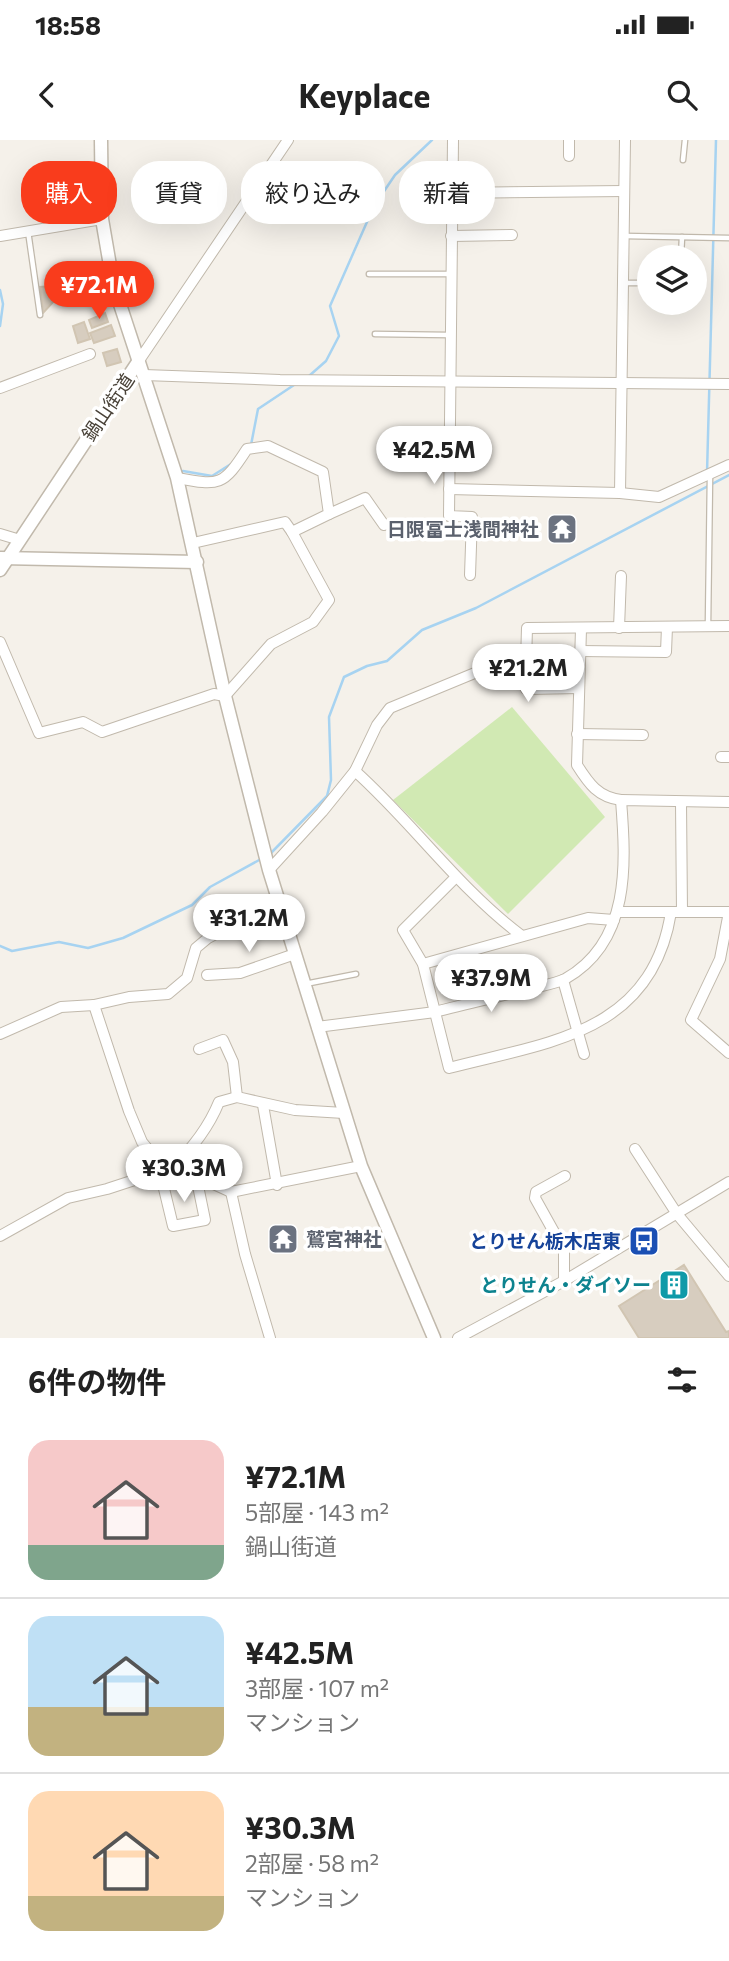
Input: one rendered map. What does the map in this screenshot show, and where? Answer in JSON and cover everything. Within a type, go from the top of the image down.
[{"type":"street","name":"鍋山街道","points":[[101,140],[101,161]]},
{"type":"street","points":[[274,161],[288,140]]},
{"type":"street","points":[[453,140],[453,161]]},
{"type":"street","points":[[569,140],[569,156]]},
{"type":"street","points":[[620,493],[625,140]]},
{"type":"street","points":[[495,192],[624,191]]},
{"type":"street","points":[[241,209],[138,362],[177,478],[225,696],[278,900],[361,1166],[434,1338]]},
{"type":"street","points":[[0,236],[68,224]]},
{"type":"street","name":"鍋山街道","points":[[0,570],[4,559],[20,540],[138,362],[113,283],[103,224]]},
{"type":"street","points":[[451,224],[449,516],[472,517],[470,575]]},
{"type":"street","points":[[451,236],[512,235]]},
{"type":"street","points":[[0,387],[90,354]]},
{"type":"street","points":[[144,375],[450,382],[729,384]]},
{"type":"street","points":[[177,478],[209,484],[230,477],[247,449],[268,446],[323,472],[329,514]]},
{"type":"street","points":[[449,489],[620,493],[659,497],[729,465]]},
{"type":"street","points":[[292,532],[365,498],[384,525]]},
{"type":"street","points":[[193,543],[285,522],[329,600],[313,622],[271,644],[225,696]]},
{"type":"street","points":[[0,534],[20,540]]},
{"type":"street","points":[[4,559],[197,562]]},
{"type":"street","points":[[619,628],[621,576]]},
{"type":"street","points":[[579,688],[526,689],[527,628],[729,626]]},
{"type":"street","points":[[580,651],[666,652],[667,627]]},
{"type":"street","points":[[581,629],[577,765],[588,783],[603,797],[621,800],[729,802]]},
{"type":"street","points":[[0,642],[39,733],[83,722],[102,732],[214,694],[225,696]]},
{"type":"street","points":[[269,870],[355,771],[377,725],[390,708],[482,670],[485,666],[526,662]]},
{"type":"street","points":[[578,734],[643,735]]},
{"type":"street","points":[[355,771],[393,805],[456,877],[522,936]]},
{"type":"street","points":[[317,1027],[435,1012],[563,980],[581,967],[604,942],[616,916],[626,862],[621,800]]},
{"type":"street","points":[[456,877],[403,930],[423,964],[449,1068],[579,1032],[621,1009],[655,968],[677,912],[681,803]]},
{"type":"street","points":[[0,1034],[61,1007],[168,994],[187,978],[196,948],[208,938],[278,900]]},
{"type":"street","points":[[423,964],[588,918],[677,912],[729,912],[720,959],[691,1020],[729,1053]]},
{"type":"street","points":[[207,975],[240,973],[295,954]]},
{"type":"street","points":[[563,980],[584,1054]]},
{"type":"street","points":[[94,1005],[142,1142],[165,1170],[173,1226],[205,1220],[196,1175]]},
{"type":"street","points":[[199,1049],[223,1040],[233,1062],[237,1097]]},
{"type":"street","points":[[0,1237],[68,1198],[107,1189],[165,1170],[199,1139],[219,1102],[237,1097],[263,1105],[344,1113]]},
{"type":"street","points":[[263,1105],[277,1185]]},
{"type":"street","points":[[635,1149],[677,1214],[729,1276]]},
{"type":"street","points":[[165,1170],[196,1175],[232,1192],[361,1166]]},
{"type":"street","points":[[564,1281],[564,1250],[536,1198],[536,1192],[565,1176]]},
{"type":"street","points":[[458,1338],[564,1281],[729,1182]]},
{"type":"street","points":[[232,1192],[245,1254],[270,1338]]},
{"type":"lane","points":[[683,160],[684,140]]},
{"type":"lane","points":[[28,230],[40,315]]},
{"type":"lane","points":[[624,236],[729,238]]},
{"type":"lane","points":[[682,237],[682,245]]},
{"type":"lane","points":[[369,274],[451,274]]},
{"type":"lane","points":[[623,283],[637,283]]},
{"type":"lane","points":[[375,334],[450,335]]},
{"type":"lane","points":[[708,626],[710,475]]},
{"type":"lane","points":[[304,985],[356,974]]},
{"type":"green space","points":[[512,707],[605,817],[508,914],[393,800]]},
{"type":"building","points":[[52,286],[55,300],[43,313],[40,287]]},
{"type":"building","points":[[105,313],[108,322],[92,328],[89,320]]},
{"type":"building","points":[[84,322],[90,339],[78,343],[73,326]]},
{"type":"building","points":[[111,325],[115,336],[94,343],[90,333]]},
{"type":"building","points":[[117,349],[121,362],[107,366],[103,353]]},
{"type":"building","name":"とりせん・ダイソー","points":[[684,1265],[726,1332],[729,1331],[729,1338],[639,1338],[619,1306]]},
{"type":"waterway","points":[[309,376],[326,361],[339,336],[330,306],[374,206],[395,175],[432,140]]},
{"type":"waterway","points":[[707,473],[716,140]]},
{"type":"waterway","points":[[0,290],[3,304],[0,326]]},
{"type":"waterway","points":[[251,445],[258,409],[297,383]]},
{"type":"waterway","points":[[183,471],[212,476],[231,464]]},
{"type":"waterway","points":[[270,854],[327,796],[331,780],[329,717],[344,677],[367,666],[387,661],[422,630],[476,608],[729,475]]},
{"type":"waterway","points":[[0,946],[12,951],[59,942],[88,948],[123,938],[192,905],[210,887],[261,859]]},
{"type":"place","name":"日限冨士浅間神社","points":[[562,529]]},
{"type":"place","name":"鷲宮神社","points":[[283,1239]]},
{"type":"place","name":"とりせん栃木店東","points":[[644,1241]]},
{"type":"place","name":"とりせん・ダイソー","points":[[674,1285]]}]
